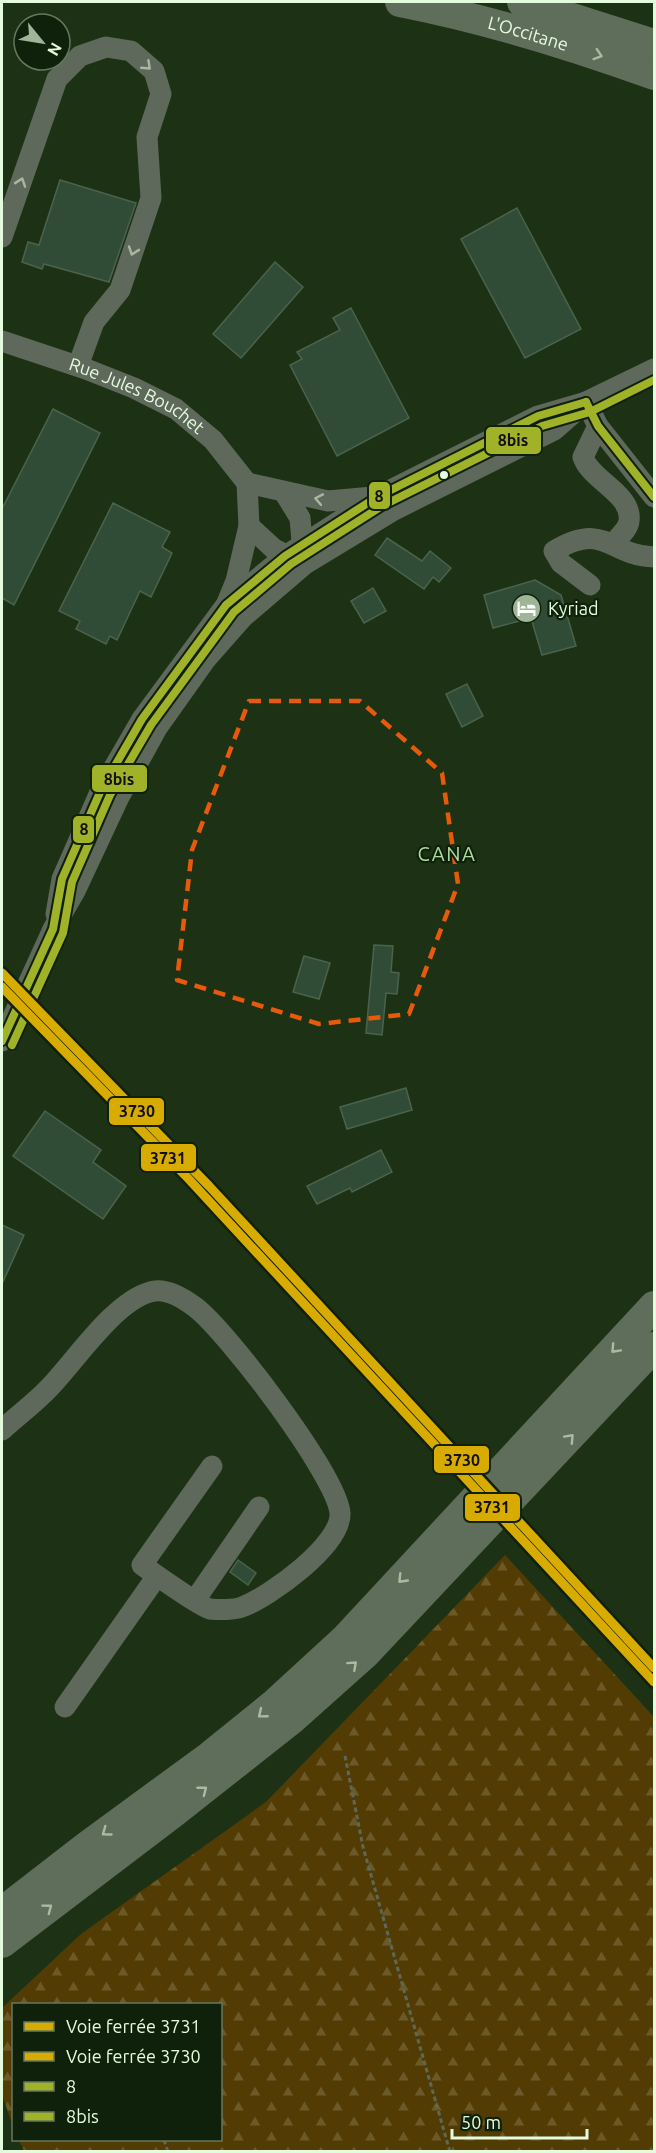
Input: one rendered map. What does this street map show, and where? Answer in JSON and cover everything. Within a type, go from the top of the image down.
[{"type":"highway","name":"L'Occitane","points":[[400,2],[472,17],[546,38],[654,75]]},
{"type":"highway","name":"L'Occitane","points":[[522,2],[654,44]]},
{"type":"highway","points":[[2,1943],[291,1720],[366,1653],[470,1544],[520,1472],[654,1306]]},
{"type":"highway","points":[[2,1912],[273,1705],[346,1638],[441,1535],[520,1472],[654,1347]]},
{"type":"street","points":[[2,237],[57,79],[80,56],[106,47],[131,51],[154,71],[161,94],[147,137],[151,198],[120,290],[94,322],[78,366]]},
{"type":"street","name":"Rue Jules Bouchet","points":[[2,341],[78,366],[134,388],[176,409],[213,440],[247,483]]},
{"type":"street","points":[[226,604],[377,497],[538,416],[586,402],[654,369]]},
{"type":"street","points":[[586,402],[598,426],[654,497]]},
{"type":"street","points":[[2,1041],[53,930],[75,891],[118,799],[157,728],[206,659],[297,555],[394,510],[554,430],[586,402]]},
{"type":"street","points":[[598,426],[583,457],[586,465],[623,499],[628,511],[629,521],[625,530],[613,544]]},
{"type":"street","points":[[53,930],[62,879],[102,790],[142,718],[226,604],[236,581],[249,526],[247,483],[328,501],[377,497]]},
{"type":"street","points":[[284,492],[300,518],[297,555]]},
{"type":"street","points":[[249,526],[274,549],[297,555]]},
{"type":"street","points":[[590,585],[561,563],[554,550],[583,538],[599,538],[630,552],[654,557]]},
{"type":"street","points":[[2,1430],[48,1390],[119,1310],[135,1297],[153,1291],[176,1294],[197,1308],[251,1368],[317,1463],[338,1501],[340,1516],[334,1533],[324,1549],[273,1591],[240,1608],[208,1609],[142,1565],[212,1466]]},
{"type":"street","points":[[195,1600],[260,1507]]},
{"type":"street","points":[[65,1707],[157,1576]]},
{"type":"path","points":[[345,1756],[363,1847],[450,2151]]},
{"type":"highlighted area","points":[[249,701],[360,701],[442,773],[458,884],[409,1014],[319,1024],[177,980],[192,850]]},
{"type":"green space","points":[[505,1555],[654,1717],[654,2151],[24,2151],[19,2141],[222,2141],[222,2003],[12,2003],[12,2123],[2,2095],[2,2008],[81,1934],[266,1802]]},
{"type":"building","points":[[60,180],[136,203],[109,282],[44,264],[42,269],[22,262],[28,242],[39,245]]},
{"type":"building","points":[[517,208],[581,329],[525,358],[461,239]]},
{"type":"building","points":[[275,262],[303,287],[241,358],[213,334]]},
{"type":"building","points":[[351,308],[409,418],[337,456],[290,365],[302,359],[297,352],[340,330],[333,318]]},
{"type":"building","points":[[53,409],[100,433],[14,605],[2,598],[2,509]]},
{"type":"building","points":[[113,503],[170,532],[162,547],[172,553],[151,597],[140,591],[117,640],[110,636],[106,644],[76,629],[80,621],[59,611]]},
{"type":"building","points":[[387,538],[422,561],[430,551],[451,568],[439,582],[433,577],[424,589],[375,555]]},
{"type":"building","name":"Kyriad","points":[[535,580],[561,595],[576,646],[542,655],[531,618],[493,628],[484,595]]},
{"type":"building","points":[[373,588],[386,611],[364,623],[351,601]]},
{"type":"building","points":[[467,684],[483,716],[462,727],[446,694]]},
{"type":"building","points":[[374,945],[393,946],[391,972],[399,973],[397,994],[386,993],[382,1035],[366,1033]]},
{"type":"building","points":[[304,956],[330,963],[319,999],[293,992]]},
{"type":"building","points":[[406,1088],[412,1110],[347,1129],[340,1107]]},
{"type":"building","points":[[45,1111],[101,1150],[93,1162],[126,1186],[103,1219],[13,1156]]},
{"type":"building","points":[[381,1150],[392,1172],[352,1192],[350,1188],[317,1204],[307,1186]]},
{"type":"building","points":[[2,1225],[24,1235],[2,1284]]},
{"type":"building","points":[[238,1560],[256,1573],[248,1585],[230,1572]]},
{"type":"rail line","name":"3730","points":[[2,973],[209,1186],[654,1668]]},
{"type":"rail line","name":"3731","points":[[2,987],[185,1175],[654,1682]]},
{"type":"transit line","name":"8bis","points":[[12,1045],[63,933],[72,882],[110,795],[151,725],[234,612],[291,564],[382,506],[542,426],[590,412],[654,380]]},
{"type":"transit line","name":"8","points":[[586,402],[598,426],[654,497]]},
{"type":"transit line","name":"8","points":[[2,1041],[53,929],[62,879],[101,790],[142,719],[226,605],[285,556],[377,497],[538,416],[586,402]]},
{"type":"place","name":"Kyriad","points":[[527,609]]},
{"type":"district","name":"CANA","points":[[447,854]]}]
